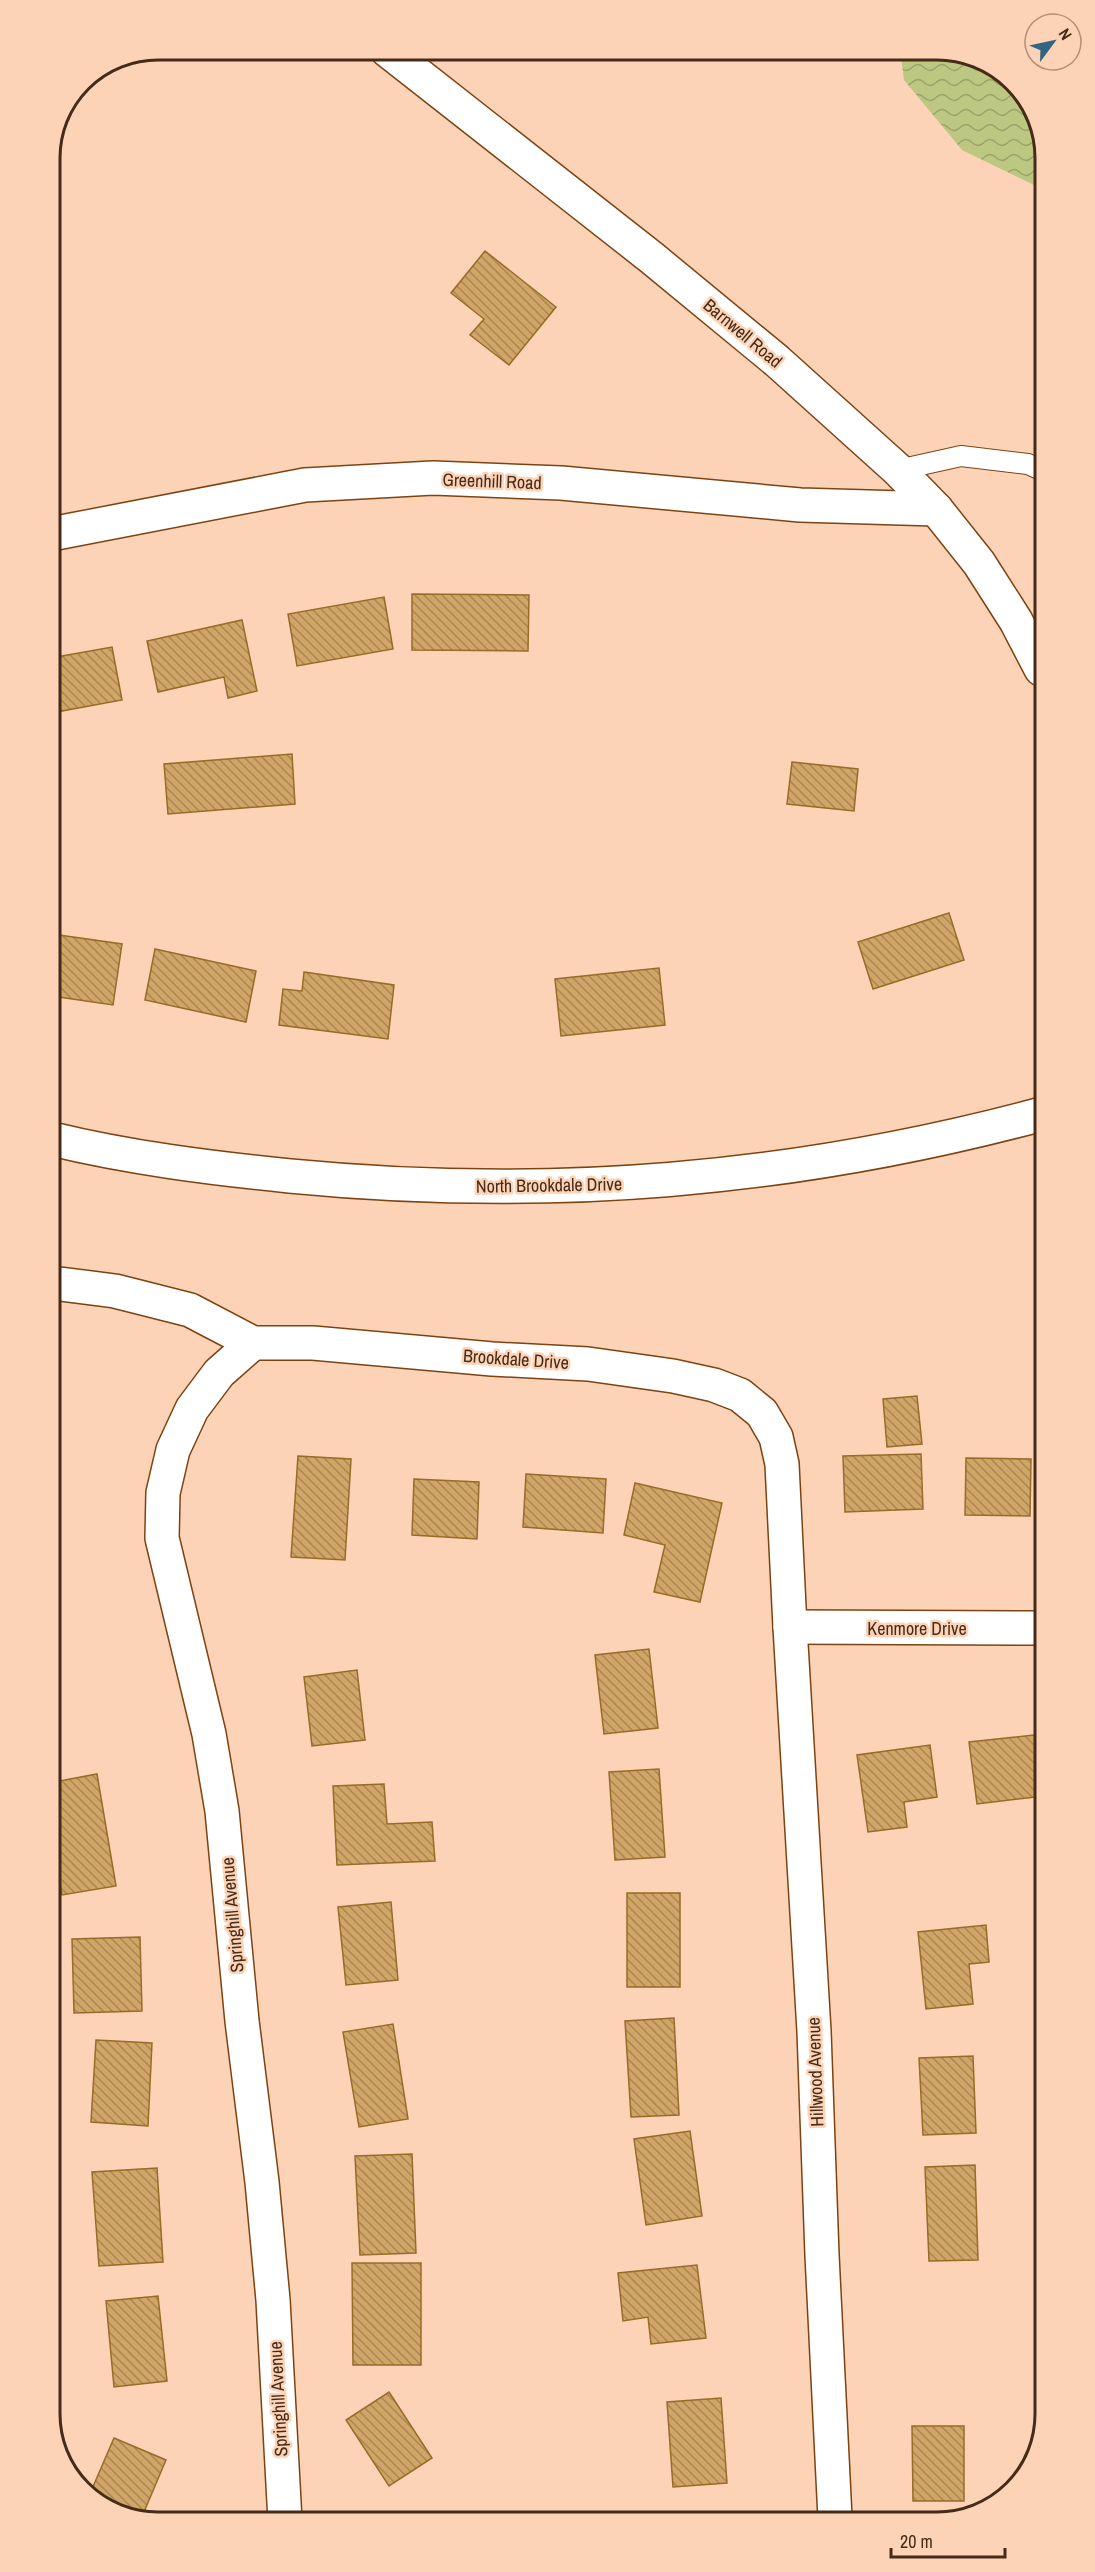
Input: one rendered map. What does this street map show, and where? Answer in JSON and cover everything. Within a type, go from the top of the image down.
[{"type":"street","name":"Barnwell Road","points":[[400,60],[652,258],[777,361],[898,470],[936,509],[979,563],[1016,621],[1035,657]]},
{"type":"street","name":"Greenhill Road","points":[[60,532],[305,485],[412,479],[561,483],[800,505],[936,509]]},
{"type":"street","name":"North Brookdale Drive","points":[[60,1140],[225,1170],[373,1184],[522,1188],[671,1181],[819,1163],[966,1134],[1035,1116]]},
{"type":"street","name":"Brookdale Drive","points":[[60,1284],[115,1290],[190,1310],[253,1343],[313,1342],[492,1359],[588,1364],[683,1378],[714,1385],[741,1395],[762,1413],[776,1437],[782,1464],[790,1627]]},
{"type":"street","name":"Springhill Avenue","points":[[253,1343],[219,1373],[192,1409],[173,1450],[163,1494],[162,1538],[207,1723],[222,1811],[242,2021],[262,2182],[273,2300],[285,2512]]},
{"type":"street","name":"Kenmore Drive","points":[[790,1627],[1035,1628]]},
{"type":"street","name":"Hillwood Avenue","points":[[790,1627],[814,2031],[822,2255],[836,2512]]},
{"type":"lane","points":[[898,470],[961,456],[1028,464],[1035,467]]},
{"type":"water","points":[[901,60],[957,62],[981,70],[997,80],[1019,103],[1030,126],[1034,145],[1035,186],[962,150],[904,80]]},
{"type":"building","points":[[485,251],[556,307],[509,365],[470,335],[484,319],[451,293]]},
{"type":"building","points":[[412,594],[529,595],[528,651],[412,650]]},
{"type":"building","points":[[384,597],[393,649],[297,666],[288,614]]},
{"type":"building","points":[[242,620],[257,691],[228,698],[224,677],[158,692],[147,641]]},
{"type":"building","points":[[112,647],[122,700],[60,711],[60,656]]},
{"type":"building","points":[[292,754],[295,804],[168,814],[164,764]]},
{"type":"building","points":[[792,762],[858,769],[854,811],[787,804]]},
{"type":"building","points":[[949,913],[964,960],[873,989],[858,942]]},
{"type":"building","points":[[60,935],[122,944],[113,1005],[60,997]]},
{"type":"building","points":[[155,949],[256,971],[246,1022],[145,1000]]},
{"type":"building","points":[[659,968],[665,1025],[561,1036],[555,979]]},
{"type":"building","points":[[304,972],[394,985],[388,1039],[279,1025],[283,989],[302,991]]},
{"type":"building","points":[[917,1396],[922,1444],[887,1447],[883,1399]]},
{"type":"building","points":[[921,1454],[923,1509],[845,1512],[843,1456]]},
{"type":"building","points":[[298,1456],[351,1459],[345,1560],[291,1557]]},
{"type":"building","points":[[966,1458],[1031,1459],[1030,1516],[965,1515]]},
{"type":"building","points":[[526,1474],[606,1479],[603,1533],[523,1527]]},
{"type":"building","points":[[414,1479],[479,1482],[477,1539],[412,1535]]},
{"type":"building","points":[[635,1483],[722,1503],[700,1602],[654,1592],[665,1545],[624,1535]]},
{"type":"building","points":[[649,1649],[658,1728],[604,1734],[595,1655]]},
{"type":"building","points":[[357,1670],[365,1740],[312,1746],[304,1677]]},
{"type":"building","points":[[1035,1735],[1035,1797],[977,1804],[969,1742]]},
{"type":"building","points":[[930,1745],[937,1797],[904,1802],[907,1827],[868,1832],[857,1755]]},
{"type":"building","points":[[659,1769],[665,1857],[615,1860],[609,1772]]},
{"type":"building","points":[[97,1774],[116,1886],[62,1895],[60,1781]]},
{"type":"building","points":[[384,1784],[387,1824],[432,1822],[435,1861],[337,1865],[333,1786]]},
{"type":"building","points":[[627,1893],[680,1893],[680,1987],[627,1987]]},
{"type":"building","points":[[391,1902],[398,1980],[346,1985],[338,1907]]},
{"type":"building","points":[[986,1925],[989,1962],[969,1964],[973,2004],[926,2009],[918,1932]]},
{"type":"building","points":[[140,1937],[142,2011],[74,2013],[72,1939]]},
{"type":"building","points":[[674,2018],[679,2115],[631,2117],[625,2021]]},
{"type":"building","points":[[393,2024],[408,2119],[359,2127],[343,2032]]},
{"type":"building","points":[[96,2040],[152,2043],[148,2126],[91,2122]]},
{"type":"building","points":[[973,2056],[976,2133],[923,2135],[919,2058]]},
{"type":"building","points":[[690,2131],[702,2216],[646,2225],[634,2139]]},
{"type":"building","points":[[412,2154],[416,2253],[360,2255],[355,2156]]},
{"type":"building","points":[[975,2165],[978,2260],[929,2261],[925,2167]]},
{"type":"building","points":[[157,2168],[163,2262],[99,2266],[92,2172]]},
{"type":"building","points":[[352,2263],[421,2263],[421,2365],[353,2365]]},
{"type":"building","points":[[697,2265],[706,2338],[651,2344],[648,2317],[623,2321],[618,2273]]},
{"type":"building","points":[[158,2296],[167,2381],[114,2387],[106,2301]]},
{"type":"building","points":[[389,2392],[432,2458],[389,2486],[346,2420]]},
{"type":"building","points":[[721,2398],[727,2483],[673,2487],[667,2402]]},
{"type":"building","points":[[912,2426],[964,2426],[964,2501],[913,2501]]},
{"type":"building","points":[[114,2438],[166,2460],[144,2511],[126,2507],[109,2499],[93,2487]]}]
